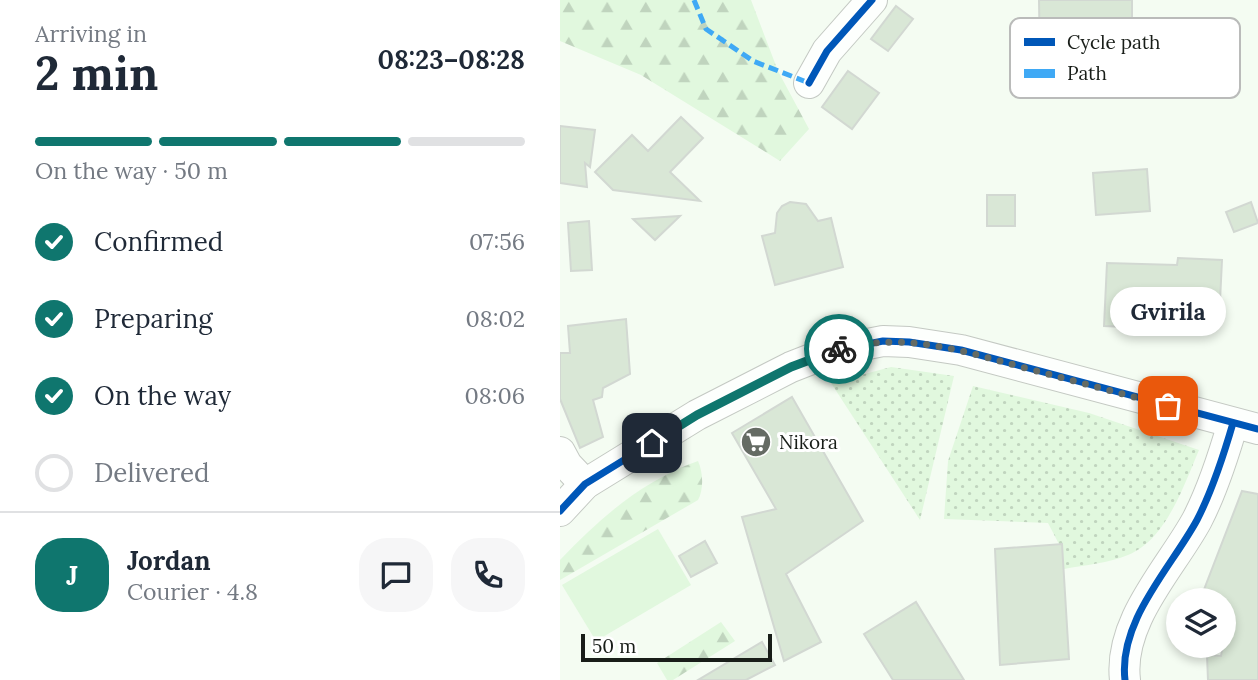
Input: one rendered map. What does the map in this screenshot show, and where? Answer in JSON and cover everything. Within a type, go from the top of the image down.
[{"type":"street","points":[[809,83],[827,51],[872,0]]},
{"type":"street","points":[[560,511],[585,484],[697,415],[791,367],[832,351],[883,341],[961,350],[1246,426],[1197,519],[1163,570],[1130,636],[1124,670],[1125,680]]},
{"type":"street","points":[[560,452],[567,465],[585,484]]},
{"type":"green space","points":[[560,0],[751,0],[778,71],[809,129],[780,161],[641,75],[560,41]]},
{"type":"green space","points":[[891,367],[954,376],[920,520],[831,383]]},
{"type":"green space","points":[[973,386],[1089,413],[1199,450],[1180,495],[1153,537],[1128,555],[1064,569],[1061,548],[1048,523],[944,519],[948,461]]},
{"type":"green space","points":[[698,461],[702,480],[698,500],[560,580],[560,560],[607,515],[659,479]]},
{"type":"green space","points":[[658,529],[691,585],[596,641],[562,585]]},
{"type":"green space","points":[[721,622],[735,641],[673,680],[667,680],[657,663]]},
{"type":"building","points":[[1039,0],[1132,0],[1132,18],[1039,18]]},
{"type":"building","points":[[896,6],[913,19],[888,51],[871,39]]},
{"type":"building","points":[[848,71],[879,93],[852,129],[822,107]]},
{"type":"building","points":[[681,117],[703,138],[670,172],[700,201],[613,190],[595,172],[632,135],[648,151]]},
{"type":"building","points":[[560,126],[595,130],[590,167],[585,163],[587,187],[560,183]]},
{"type":"building","points":[[1147,169],[1150,211],[1096,215],[1093,173]]},
{"type":"building","points":[[987,195],[1015,195],[1015,226],[987,226]]},
{"type":"building","points":[[790,202],[806,204],[818,221],[831,218],[843,267],[775,285],[762,236],[775,233],[777,213],[782,206]]},
{"type":"building","points":[[1251,202],[1258,223],[1234,232],[1226,212]]},
{"type":"building","points":[[680,216],[655,240],[633,219]]},
{"type":"building","points":[[589,221],[592,270],[571,271],[568,223]]},
{"type":"building","points":[[1178,258],[1222,260],[1219,322],[1149,319],[1149,328],[1104,326],[1107,263],[1177,265]]},
{"type":"building","points":[[626,319],[630,374],[603,388],[602,397],[593,400],[603,437],[580,448],[560,399],[560,353],[570,353],[568,326]]},
{"type":"building","points":[[792,397],[863,521],[786,574],[821,642],[784,661],[742,517],[776,509],[732,433]]},
{"type":"building","points":[[1242,491],[1258,494],[1258,680],[1208,680],[1207,658],[1236,658],[1236,588],[1205,588]]},
{"type":"building","points":[[705,541],[717,563],[691,577],[679,556]]},
{"type":"building","points":[[1062,544],[1069,659],[1000,665],[995,549]]},
{"type":"building","points":[[916,602],[964,680],[893,680],[864,634]]},
{"type":"building","points":[[762,642],[775,665],[746,680],[698,680]]},
{"type":"marked path","points":[[694,0],[706,29],[753,61],[809,83]]},
{"type":"cycle path","points":[[809,83],[827,51],[872,0]]},
{"type":"cycle path","points":[[560,511],[585,484],[697,415],[791,367],[832,351],[883,341],[961,350],[1258,429]]},
{"type":"cycle path","points":[[1125,680],[1125,658],[1138,616],[1197,520],[1208,497],[1233,423]]},
{"type":"way so far","points":[[839,349],[883,341],[961,350],[1168,406]]},
{"type":"place","name":"Gvirila","points":[[1168,406]]},
{"type":"place","name":"Nikora","points":[[756,442]]},
{"type":"route","points":[[652,443],[697,415],[791,367],[839,349]]}]
